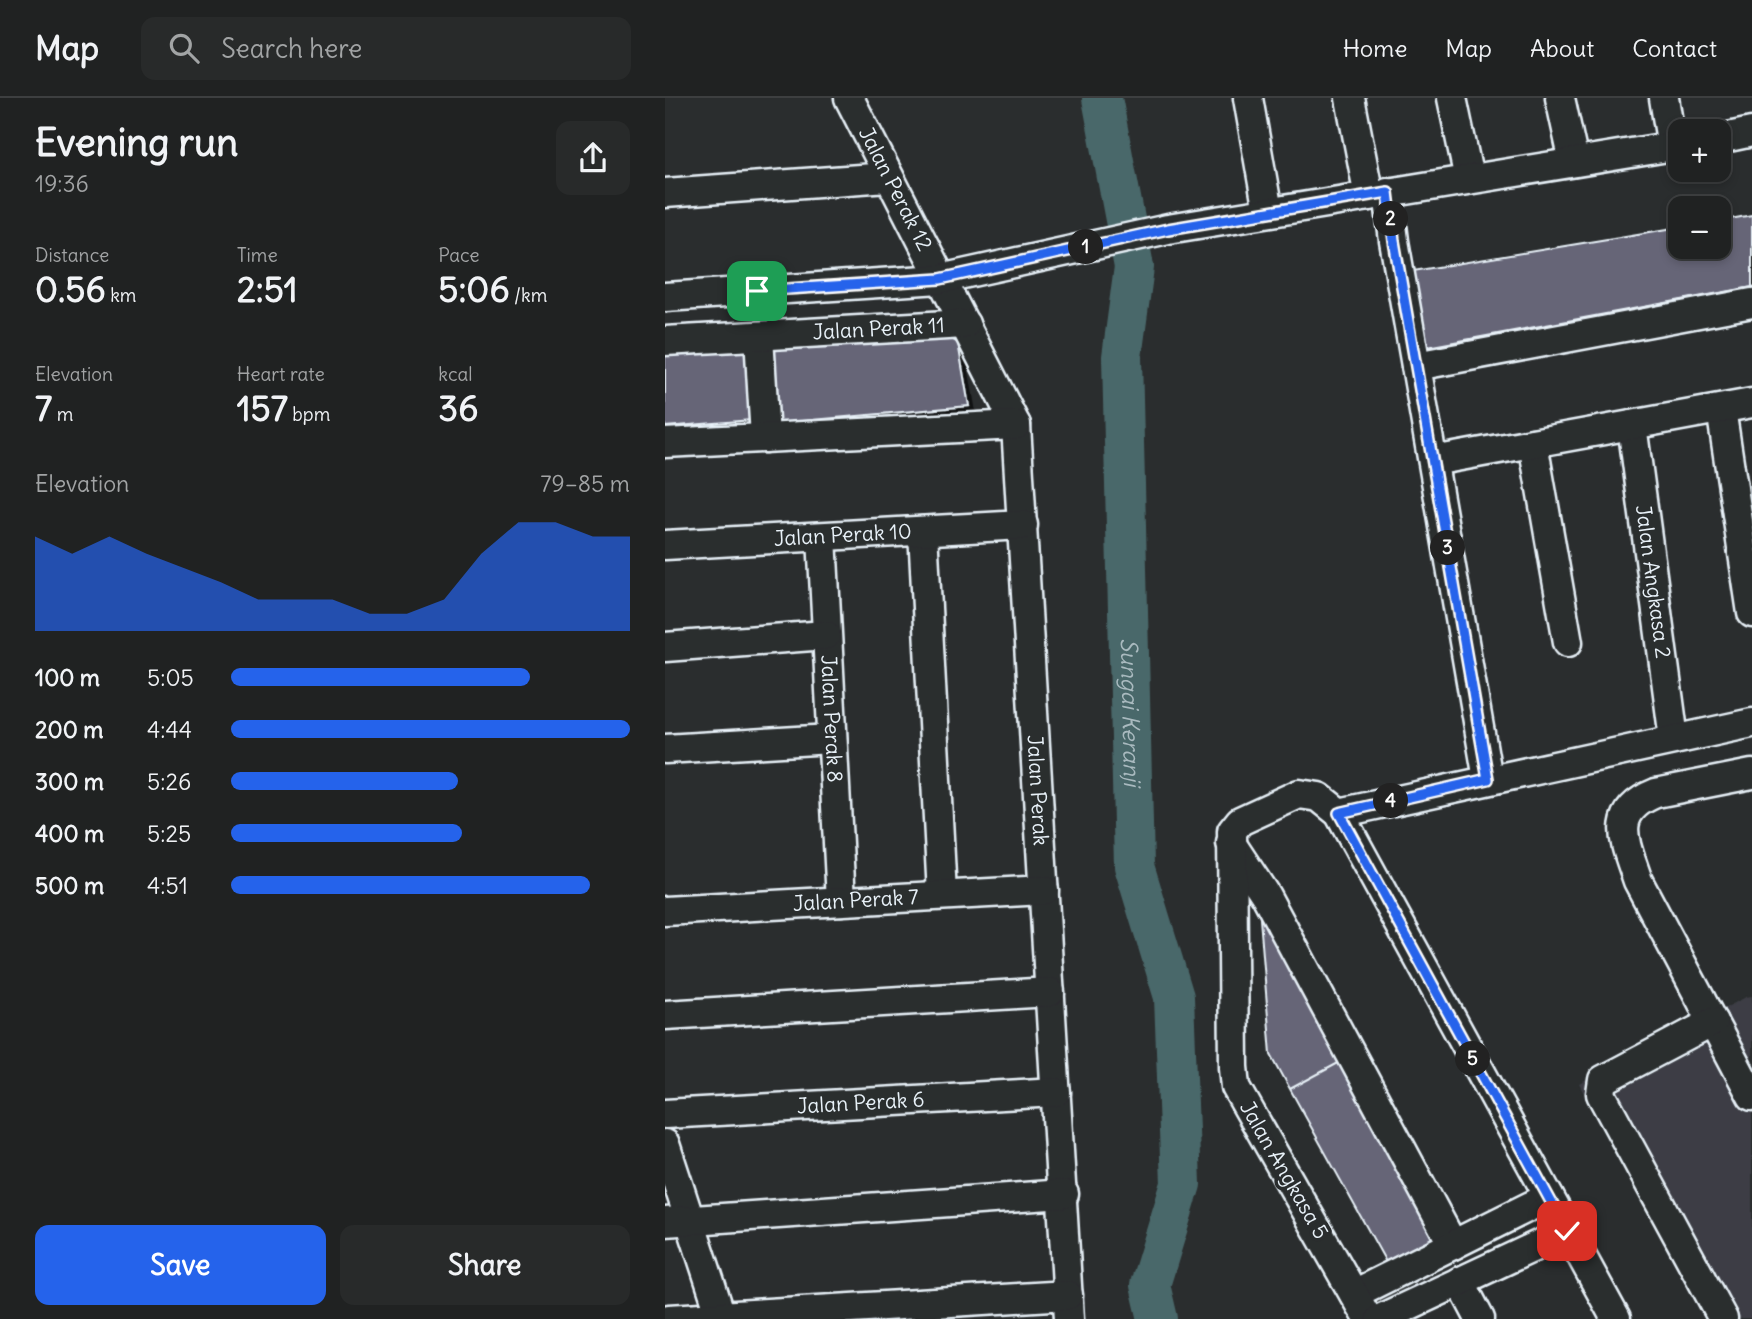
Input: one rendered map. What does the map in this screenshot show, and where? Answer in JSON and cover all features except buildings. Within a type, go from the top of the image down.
[{"type":"street","name":"Jalan Perak 12","points":[[849,98],[940,279]]},
{"type":"street","points":[[1248,98],[1268,212]]},
{"type":"street","points":[[1350,98],[1394,241],[1488,779]]},
{"type":"street","points":[[1452,98],[1469,179]]},
{"type":"street","points":[[1560,98],[1574,162]]},
{"type":"street","points":[[1664,98],[1669,119]]},
{"type":"street","points":[[1731,136],[1752,132]]},
{"type":"street","points":[[665,297],[940,279],[1168,229],[1668,147]]},
{"type":"street","points":[[665,193],[888,177]]},
{"type":"street","name":"Jalan Perak","points":[[940,279],[1017,425],[1069,1307]]},
{"type":"street","points":[[1416,366],[1752,303]]},
{"type":"street","name":"Jalan Perak 11","points":[[665,341],[965,324]]},
{"type":"street","points":[[759,335],[765,438]]},
{"type":"street","points":[[1433,461],[1752,403]]},
{"type":"street","points":[[1721,409],[1752,613]]},
{"type":"street","points":[[665,443],[1017,425]]},
{"type":"street","name":"Jalan Angkasa 2","points":[[1632,425],[1674,739]]},
{"type":"street","points":[[1534,443],[1568,642]]},
{"type":"street","name":"Jalan Perak 10","points":[[665,545],[1023,525]]},
{"type":"street","points":[[923,531],[942,895]]},
{"type":"street","name":"Jalan Perak 8","points":[[822,537],[841,901]]},
{"type":"street","points":[[665,646],[826,635]]},
{"type":"street","points":[[1339,813],[1752,723]]},
{"type":"street","points":[[665,748],[831,739]]},
{"type":"street","points":[[1752,774],[1656,793],[1640,799],[1626,812],[1623,823],[1626,845],[1637,881],[1752,1096]]},
{"type":"street","points":[[1453,1245],[1266,895],[1231,843],[1232,831],[1240,821],[1299,794],[1319,797],[1339,813],[1616,1319]]},
{"type":"street","name":"Jalan Angkasa 5","points":[[1231,843],[1234,1067],[1237,1087],[1368,1319]]},
{"type":"street","name":"Jalan Perak 7","points":[[665,911],[1044,890]]},
{"type":"street","points":[[665,1015],[1050,992]]},
{"type":"street","points":[[1713,1023],[1603,1080],[1601,1094],[1723,1319]]},
{"type":"street","name":"Jalan Perak 6","points":[[665,1115],[1056,1092]]},
{"type":"street","points":[[665,1144],[677,1220],[722,1317]]},
{"type":"street","points":[[677,1220],[1063,1194]]},
{"type":"street","points":[[1354,1294],[1549,1197]]},
{"type":"street","points":[[1380,1319],[1567,1231]]},
{"type":"street","points":[[1460,1281],[1480,1319]]},
{"type":"street","points":[[669,1319],[1069,1307]]},
{"type":"shaded area","points":[[1752,996],[1752,1319],[1704,1319],[1579,1084]]},
{"type":"waterway","name":"Sungai Keranji","points":[[1102,98],[1134,267],[1122,357],[1134,866],[1174,997],[1181,1184],[1150,1285],[1158,1319]]},
{"type":"route","points":[[757,291],[940,279],[1168,229],[1388,192],[1394,241],[1488,779],[1339,813],[1567,1231]]}]
